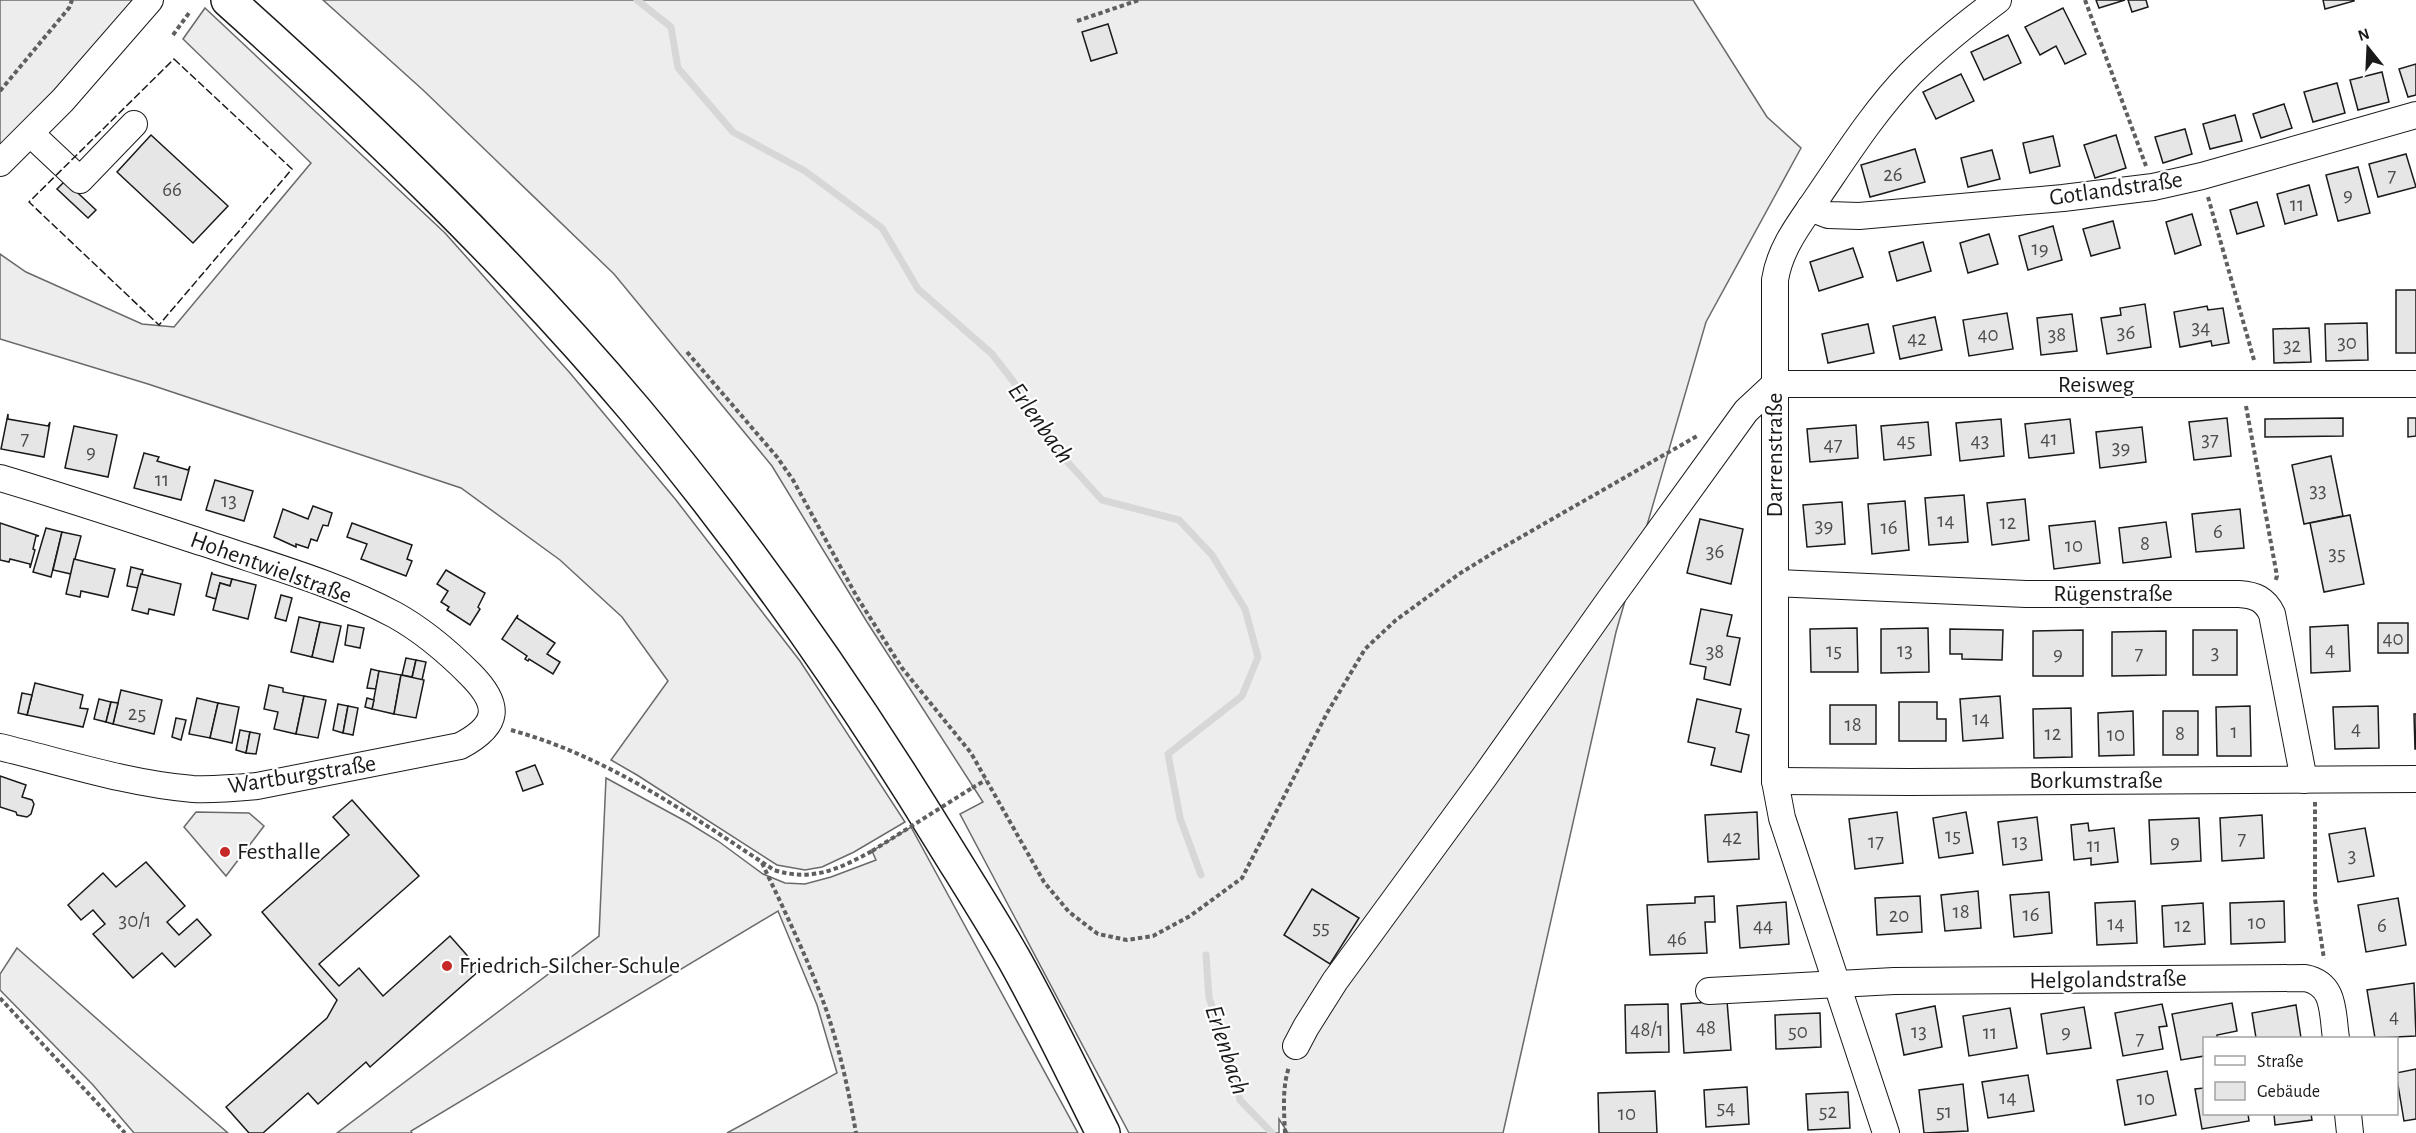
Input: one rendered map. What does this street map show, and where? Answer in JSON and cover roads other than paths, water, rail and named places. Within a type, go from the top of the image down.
[{"type":"main road","points":[[228,0],[372,131],[485,244],[637,413],[716,512],[822,655],[894,763],[1014,959],[1103,1133]]},
{"type":"street","name":"Darrenstraße","points":[[1886,1133],[1782,818],[1775,781],[1775,280],[1787,243],[1855,141],[1909,75],[1947,40],[1998,0]]},
{"type":"street","points":[[0,163],[31,134],[146,5]]},
{"type":"street","name":"Gotlandstraße","points":[[1810,208],[1828,215],[1859,216],[2063,198],[2153,187],[2202,176],[2416,115]]},
{"type":"street","points":[[31,134],[80,180],[134,124]]},
{"type":"street","points":[[1296,1046],[1335,981],[1430,853],[1739,420],[1755,401],[1776,384]]},
{"type":"street","name":"Reisweg","points":[[1776,384],[2416,384]]},
{"type":"street","name":"Hohentwielstraße","points":[[0,478],[285,570],[390,613],[443,649],[480,684],[492,704],[493,713],[490,724]]},
{"type":"street","name":"Rügenstraße","points":[[1775,583],[2050,595],[2250,595],[2264,601],[2272,614],[2309,780]]},
{"type":"street","name":"Wartburgstraße","points":[[0,747],[146,781],[193,789],[230,788],[257,786],[460,746],[477,737],[490,724]]},
{"type":"street","name":"Borkumstraße","points":[[1775,781],[2416,779]]},
{"type":"street","name":"Helgolandstraße","points":[[1836,984],[2305,978],[2319,982],[2329,995],[2336,1037]]},
{"type":"street","points":[[1708,991],[1836,984]]},
{"type":"street","points":[[2348,1115],[2350,1133]]},
{"type":"waterway","name":"Erlenbach","points":[[637,0],[671,27],[678,68],[733,132],[805,171],[882,228],[918,289],[992,354],[1013,381],[1054,447],[1102,500],[1179,520],[1212,555],[1245,609],[1258,657],[1242,696],[1168,754],[1180,818],[1201,875]]},
{"type":"waterway","name":"Erlenbach","points":[[1206,955],[1209,998],[1225,1041],[1240,1100],[1272,1133]]},
{"type":"place","name":"Festhalle","points":[[225,852]]},
{"type":"place","name":"Friedrich-Silcher-Schule","points":[[447,966]]}]
